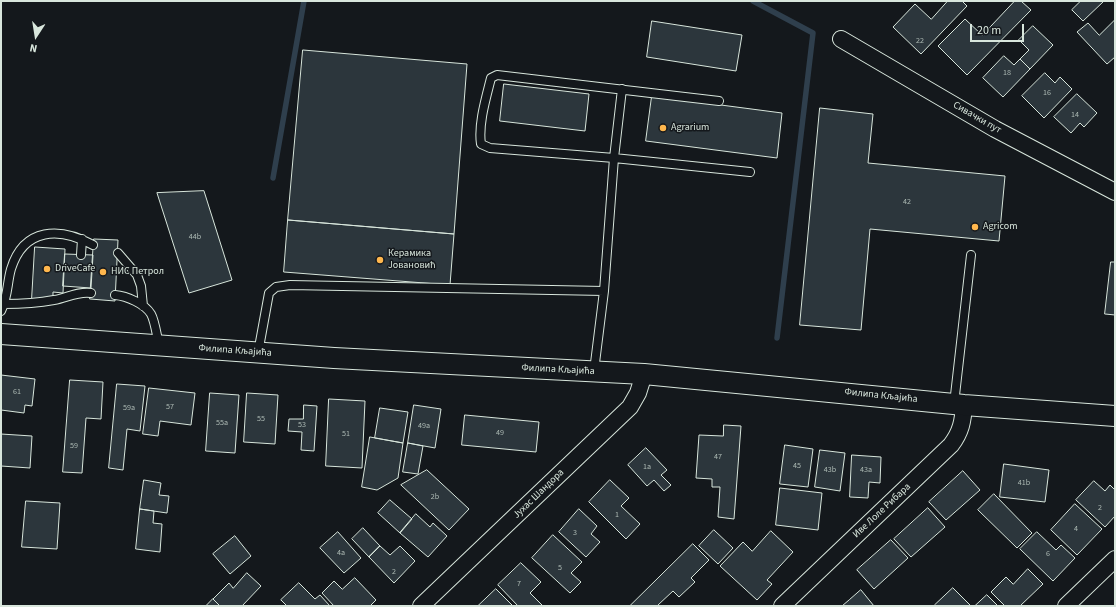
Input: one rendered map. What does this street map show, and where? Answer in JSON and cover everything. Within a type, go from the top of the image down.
[{"type":"street","name":"Сивачки пут","points":[[841,39],[995,130],[1115,192]]},
{"type":"street","name":"Филипа Кљајића","points":[[1,334],[258,353],[644,374],[959,404],[1115,416]]},
{"type":"street","name":"Јухас Шандора","points":[[421,606],[630,407],[638,393],[644,374]]},
{"type":"street","name":"Иве Лоле Рибара","points":[[782,606],[951,446],[958,437],[961,429],[959,404]]},
{"type":"street","points":[[1066,606],[1115,559]]},
{"type":"lane","points":[[719,101],[497,75],[491,78],[480,134],[481,144],[490,148],[614,158],[750,172]]},
{"type":"lane","points":[[594,371],[604,291],[614,158],[622,89]]},
{"type":"lane","points":[[3,307],[7,298],[11,270],[21,249],[26,243],[37,237],[57,233],[82,239],[94,245]]},
{"type":"lane","points":[[81,255],[82,239]]},
{"type":"lane","points":[[118,253],[137,275],[141,286],[143,306]]},
{"type":"lane","points":[[959,404],[971,255]]},
{"type":"lane","points":[[258,353],[269,294],[276,287],[298,285],[604,291]]},
{"type":"lane","points":[[3,307],[56,300],[78,290],[91,293]]},
{"type":"lane","points":[[115,295],[128,298],[143,306],[152,315],[159,346]]},
{"type":"building","points":[[948,1],[962,1],[967,6],[921,54],[893,27],[915,4],[931,19]]},
{"type":"building","points":[[1015,1],[1021,1],[1031,10],[967,75],[938,46],[965,19],[982,35]]},
{"type":"building","points":[[1081,1],[1104,1],[1083,21],[1072,10]]},
{"type":"building","points":[[1115,20],[1115,57],[1107,64],[1077,32],[1088,23],[1099,35]]},
{"type":"building","points":[[652,21],[742,35],[736,71],[647,57]]},
{"type":"building","points":[[1033,26],[1053,45],[1030,69],[1020,59],[1029,50],[1019,40]]},
{"type":"building","points":[[303,50],[467,64],[454,234],[288,220]]},
{"type":"building","points":[[1004,56],[1014,65],[1020,59],[1030,69],[1003,97],[983,78]]},
{"type":"building","points":[[1045,73],[1055,83],[1060,77],[1072,89],[1044,118],[1022,96]]},
{"type":"building","points":[[504,84],[589,94],[585,131],[500,121]]},
{"type":"building","points":[[1077,94],[1097,113],[1084,127],[1080,123],[1071,133],[1054,117]]},
{"type":"building","points":[[652,96],[782,113],[777,158],[646,141]]},
{"type":"building","points":[[820,108],[873,114],[868,163],[1005,176],[999,241],[870,229],[861,330],[800,325]]},
{"type":"building","points":[[204,191],[232,280],[189,293],[157,193]]},
{"type":"building","points":[[288,220],[454,234],[450,285],[284,272]]},
{"type":"building","points":[[94,239],[118,240],[115,301],[90,299]]},
{"type":"building","points":[[35,247],[65,249],[63,293],[53,292],[53,300],[32,299]]},
{"type":"building","points":[[65,254],[93,255],[91,288],[63,286]]},
{"type":"building","points":[[1111,262],[1115,262],[1115,315],[1105,314]]},
{"type":"building","points":[[1,375],[35,379],[32,406],[25,405],[24,413],[1,410]]},
{"type":"building","points":[[70,380],[103,382],[101,419],[86,418],[82,473],[63,472]]},
{"type":"building","points":[[117,384],[145,386],[140,431],[127,429],[123,470],[109,468]]},
{"type":"building","points":[[149,388],[195,393],[191,425],[160,421],[158,436],[143,434]]},
{"type":"building","points":[[210,393],[239,395],[235,453],[206,451]]},
{"type":"building","points":[[247,393],[278,395],[275,444],[244,442]]},
{"type":"building","points":[[329,399],[365,401],[362,468],[326,466]]},
{"type":"building","points":[[304,405],[317,406],[314,451],[301,450],[302,432],[288,431],[289,419],[303,419]]},
{"type":"building","points":[[414,405],[441,409],[435,448],[408,443]]},
{"type":"building","points":[[380,408],[408,412],[403,443],[375,438]]},
{"type":"building","points":[[465,415],[539,422],[536,452],[462,445]]},
{"type":"building","points":[[724,425],[741,426],[734,519],[718,517],[720,487],[712,487],[712,479],[696,478],[699,435],[723,436]]},
{"type":"building","points":[[1,434],[32,436],[30,468],[1,466]]},
{"type":"building","points":[[370,437],[403,443],[398,478],[377,490],[362,487]]},
{"type":"building","points":[[408,443],[423,446],[418,474],[403,472]]},
{"type":"building","points":[[785,445],[813,449],[808,487],[780,484]]},
{"type":"building","points":[[646,448],[667,470],[661,475],[671,485],[664,491],[654,480],[647,486],[628,465]]},
{"type":"building","points":[[820,450],[845,453],[840,491],[815,487]]},
{"type":"building","points":[[852,455],[881,457],[880,483],[869,482],[868,498],[850,497]]},
{"type":"building","points":[[1004,464],[1049,470],[1045,502],[1000,497]]},
{"type":"building","points":[[427,470],[469,509],[449,530],[401,485]]},
{"type":"building","points":[[963,471],[980,490],[946,520],[929,502]]},
{"type":"building","points":[[144,480],[161,483],[159,495],[169,496],[167,513],[140,509]]},
{"type":"building","points":[[610,480],[629,498],[621,506],[640,524],[626,539],[589,502]]},
{"type":"building","points":[[1094,481],[1105,491],[1110,485],[1115,490],[1115,516],[1105,527],[1076,500]]},
{"type":"building","points":[[780,488],[822,493],[818,530],[776,525]]},
{"type":"building","points":[[994,494],[1032,533],[1017,548],[978,510]]},
{"type":"building","points":[[390,500],[412,519],[400,533],[378,513]]},
{"type":"building","points":[[26,501],[60,503],[57,549],[22,547]]},
{"type":"building","points":[[1075,504],[1102,529],[1077,555],[1051,530]]},
{"type":"building","points":[[928,508],[945,527],[911,557],[894,539]]},
{"type":"building","points":[[140,509],[154,511],[153,523],[162,524],[160,552],[136,549]]},
{"type":"building","points":[[579,509],[597,526],[591,534],[600,542],[586,557],[559,532]]},
{"type":"building","points":[[416,514],[430,527],[433,523],[447,536],[428,557],[400,533]]},
{"type":"building","points":[[363,528],[380,546],[369,557],[352,539]]},
{"type":"building","points":[[714,530],[733,548],[718,564],[699,546]]},
{"type":"building","points":[[771,531],[793,552],[767,580],[772,584],[757,600],[720,566],[743,542],[752,551]]},
{"type":"building","points":[[338,532],[361,558],[344,573],[320,548]]},
{"type":"building","points":[[1037,532],[1056,550],[1061,545],[1075,558],[1053,581],[1020,549]]},
{"type":"building","points":[[553,535],[582,562],[571,573],[581,582],[570,593],[532,558]]},
{"type":"building","points":[[235,536],[251,556],[230,574],[213,554]]},
{"type":"building","points":[[891,540],[908,558],[874,589],[857,570]]},
{"type":"building","points":[[693,544],[709,560],[691,578],[695,582],[679,597],[673,591],[658,605],[659,606],[630,606]]},
{"type":"building","points":[[380,546],[390,555],[400,546],[415,561],[394,583],[369,557]]},
{"type":"building","points":[[521,563],[541,582],[530,593],[543,606],[518,606],[498,585]]},
{"type":"building","points":[[1028,569],[1043,584],[1020,606],[1005,606],[991,592],[1006,577],[1013,584]]},
{"type":"building","points":[[247,573],[261,586],[242,606],[220,606],[213,599],[229,583],[233,588]]},
{"type":"building","points":[[355,578],[376,600],[370,606],[334,606],[322,593],[334,581],[342,589]]},
{"type":"building","points":[[299,583],[315,599],[320,595],[330,606],[287,606],[281,600]]},
{"type":"building","points":[[953,588],[971,606],[935,605]]},
{"type":"building","points":[[496,589],[513,606],[478,606]]},
{"type":"building","points":[[861,590],[874,606],[842,606],[849,600]]},
{"type":"building","points":[[987,595],[998,606],[975,606]]},
{"type":"building","points":[[213,599],[220,606],[206,606]]},
{"type":"waterway","points":[[273,178],[304,1]]},
{"type":"waterway","points":[[753,1],[813,33],[777,338]]},
{"type":"place","name":"Agrarium","points":[[663,128]]},
{"type":"place","name":"Agricom","points":[[975,227]]},
{"type":"place","name":"Керамика Јовановић","points":[[380,260]]},
{"type":"place","name":"DriveCafe","points":[[47,269]]},
{"type":"place","name":"НИС Петрол","points":[[103,272]]}]
